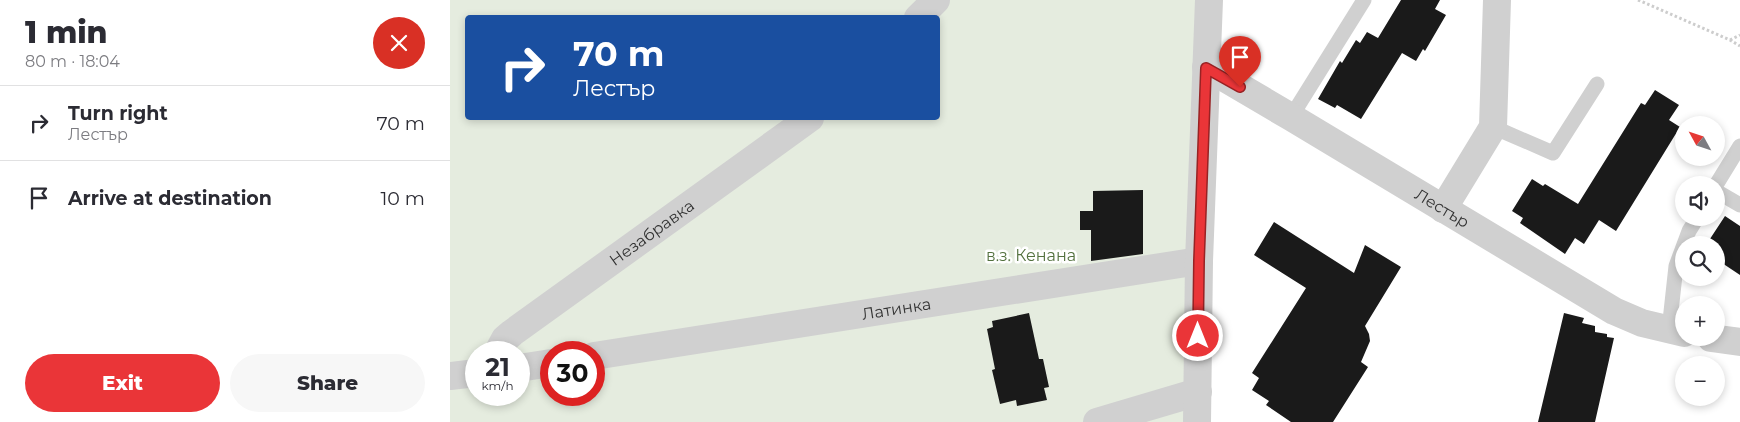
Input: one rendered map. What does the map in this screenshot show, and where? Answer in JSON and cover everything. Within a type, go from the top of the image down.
[{"type":"street","points":[[1197,422],[1199,261],[1209,0]]},
{"type":"street","points":[[1443,209],[1494,127],[1497,0]]},
{"type":"street","name":"Лестър","points":[[1206,68],[1614,311],[1642,323],[1675,332]]},
{"type":"street","name":"Незабравка","points":[[504,341],[512,333],[807,120]]},
{"type":"street","name":"Латинка","points":[[605,354],[1199,261]]},
{"type":"street","points":[[1725,340],[1740,342]]},
{"type":"street","points":[[450,376],[465,374]]},
{"type":"street","points":[[1097,422],[1198,392]]},
{"type":"lane","points":[[1291,117],[1364,0]]},
{"type":"lane","points":[[1494,127],[1553,153],[1597,84]]},
{"type":"lane","points":[[1722,176],[1740,146]]},
{"type":"lane","points":[[1725,196],[1740,205]]},
{"type":"lane","points":[[1676,296],[1676,266],[1692,226]]},
{"type":"path","points":[[1638,0],[1740,46]]},
{"type":"path","points":[[1730,40],[1740,35]]},
{"type":"green space","name":"в.з. Кенана","points":[[450,0],[1210,0],[1196,422],[450,422]]},
{"type":"building","points":[[1401,0],[1440,0],[1435,9],[1446,15],[1425,51],[1423,49],[1416,61],[1402,53],[1361,119],[1337,105],[1335,108],[1318,99],[1340,61],[1342,63],[1356,40],[1360,43],[1367,32],[1378,38]]},
{"type":"building","points":[[1655,90],[1679,105],[1669,120],[1675,124],[1675,135],[1616,231],[1599,220],[1584,244],[1575,238],[1565,254],[1520,223],[1523,218],[1512,211],[1532,179],[1543,186],[1545,184],[1578,204],[1641,103],[1645,105]]},
{"type":"building","points":[[1143,190],[1143,254],[1091,261],[1091,230],[1080,230],[1080,211],[1093,211],[1093,191]]},
{"type":"building","points":[[1725,216],[1740,226],[1740,275],[1725,265],[1725,236],[1712,236],[1718,226],[1725,226]]},
{"type":"building","points":[[1274,222],[1354,273],[1365,245],[1401,267],[1365,326],[1370,341],[1361,362],[1368,367],[1333,422],[1291,422],[1266,405],[1269,401],[1252,390],[1259,378],[1252,373],[1306,288],[1254,255]]},
{"type":"building","points":[[1029,313],[1039,359],[1043,359],[1049,387],[1044,388],[1047,400],[1017,406],[1016,400],[1000,404],[992,370],[995,369],[987,329],[993,327],[992,321]]},
{"type":"building","points":[[1564,313],[1584,318],[1582,323],[1595,326],[1595,332],[1607,334],[1607,337],[1614,338],[1595,422],[1538,422]]},
{"type":"route","points":[[1198,336],[1206,68],[1240,87]]}]
